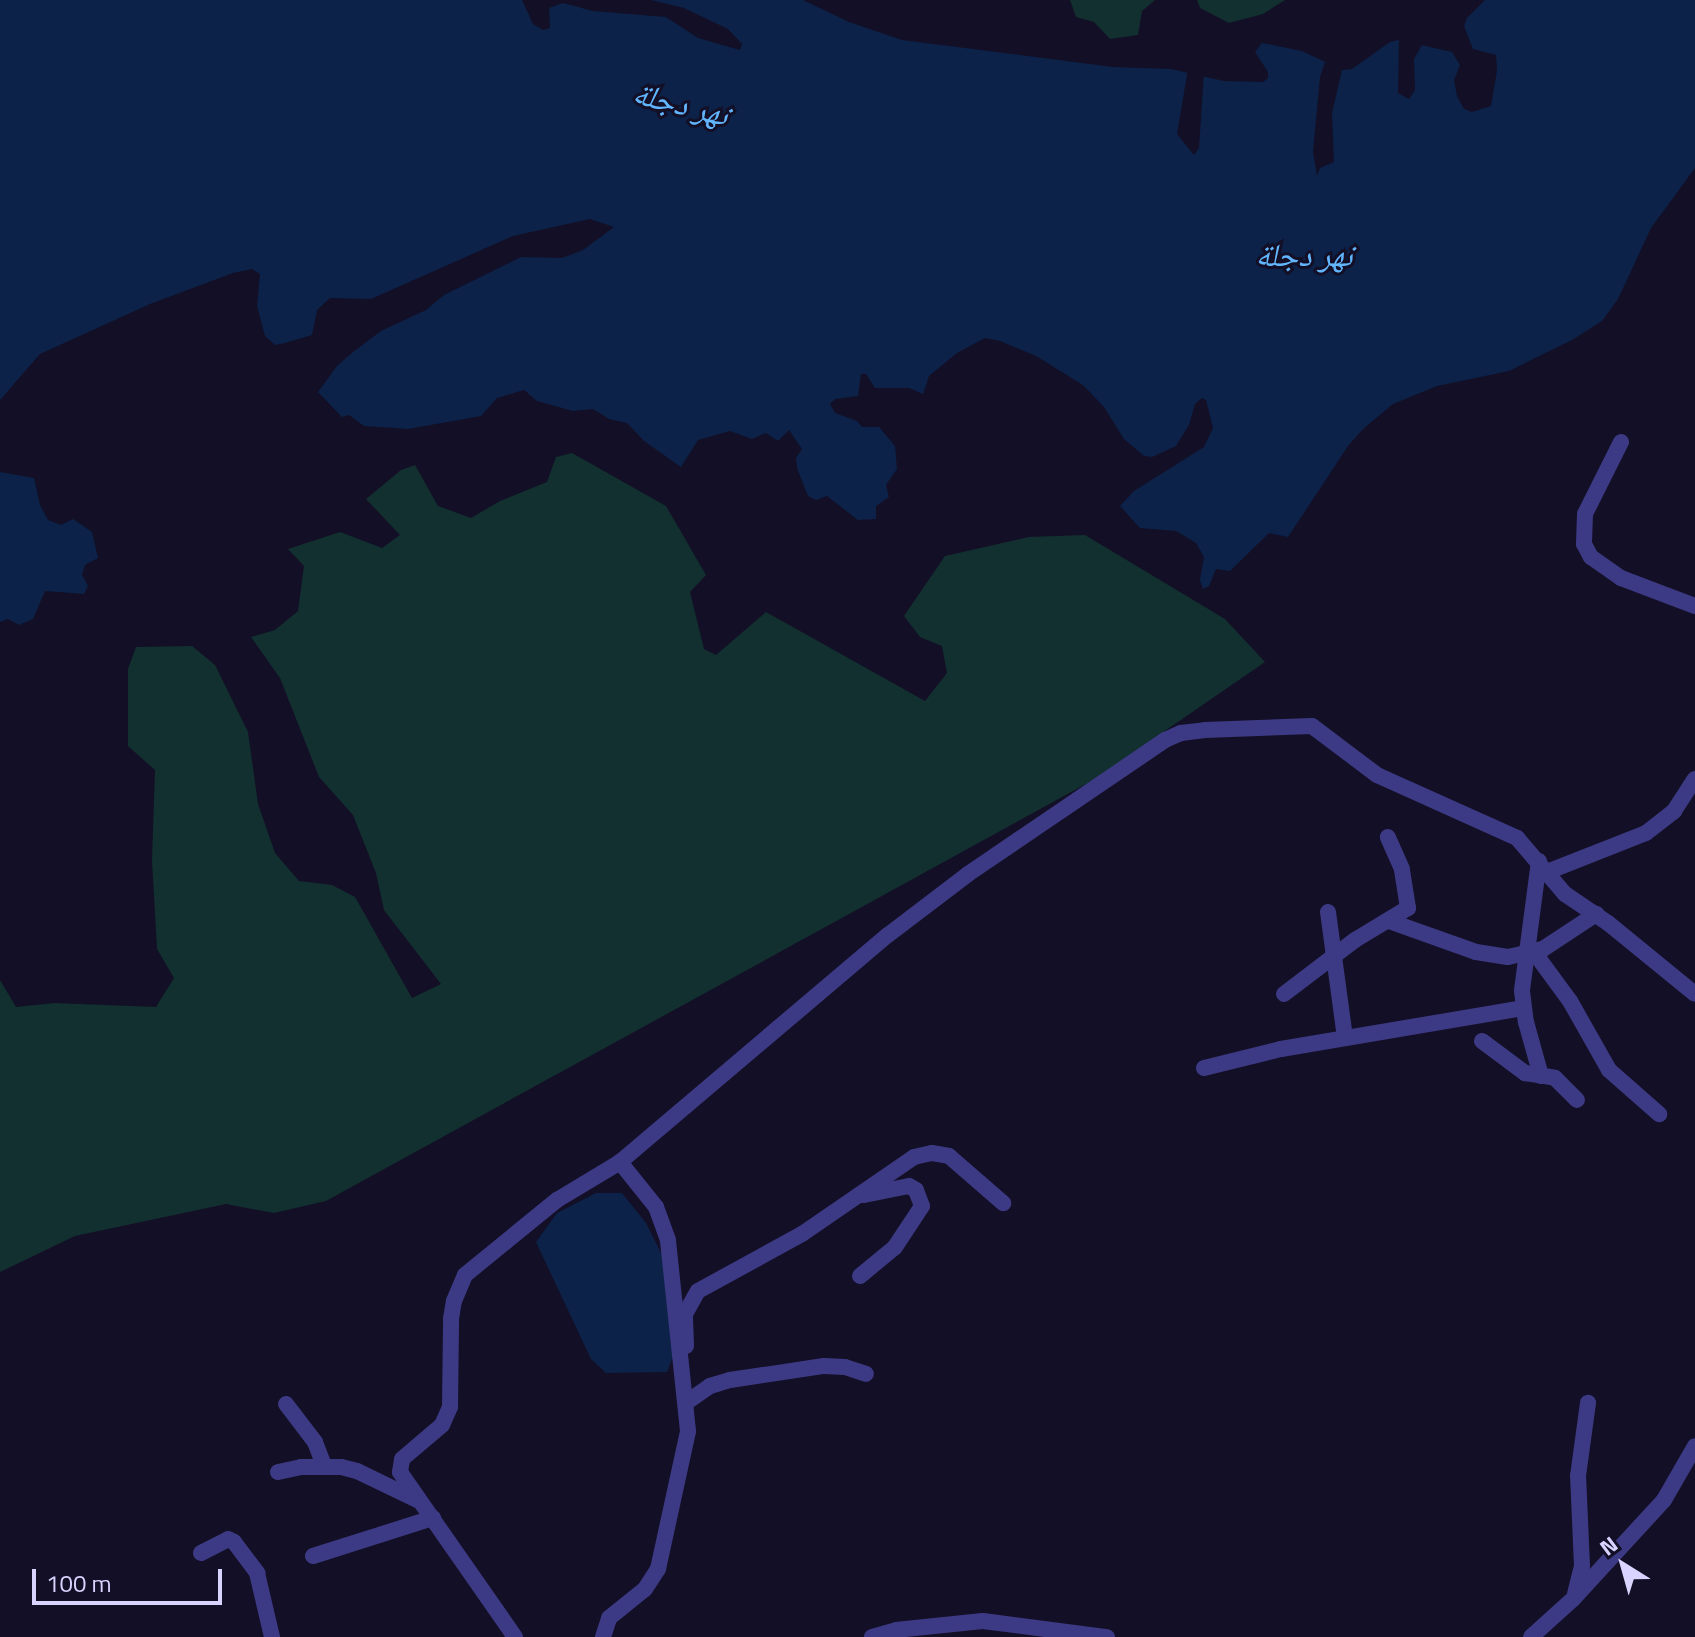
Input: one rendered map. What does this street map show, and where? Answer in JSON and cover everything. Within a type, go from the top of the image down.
[{"type":"street","points":[[1621,442],[1585,514],[1581,529],[1584,544],[1591,557],[1621,578],[1695,606]]},
{"type":"street","points":[[515,1637],[400,1472],[400,1465],[447,1417],[452,1398],[451,1319],[454,1301],[465,1275],[557,1200],[620,1162],[888,935],[968,874],[1147,752],[1181,733],[1312,726],[1377,775],[1506,831],[1565,894],[1596,914],[1695,994]]},
{"type":"street","points":[[1543,867],[1646,833],[1674,811],[1695,779]]},
{"type":"street","points":[[1284,994],[1333,956],[1406,912],[1409,904],[1399,858],[1388,837]]},
{"type":"street","points":[[1541,1076],[1523,1008],[1543,867]]},
{"type":"street","points":[[1328,912],[1345,1037]]},
{"type":"street","points":[[1389,921],[1476,952],[1500,957],[1529,954],[1596,914]]},
{"type":"street","points":[[1529,954],[1570,1001],[1609,1070],[1659,1114]]},
{"type":"street","points":[[1204,1068],[1345,1037],[1523,1008]]},
{"type":"street","points":[[1482,1041],[1525,1073],[1555,1078],[1577,1100]]},
{"type":"street","points":[[603,1637],[609,1618],[645,1589],[658,1569],[686,1446],[685,1314],[692,1297],[705,1285],[802,1234],[914,1157],[932,1153],[956,1161],[1003,1203]]},
{"type":"street","points":[[620,1162],[656,1207],[666,1232],[677,1350],[685,1394]]},
{"type":"street","points":[[857,1196],[909,1186],[916,1190],[922,1206],[895,1247],[860,1276]]},
{"type":"street","points":[[685,1394],[730,1380],[824,1366],[845,1367],[866,1374]]},
{"type":"street","points":[[1573,1599],[1582,1566],[1577,1490],[1588,1403]]},
{"type":"street","points":[[286,1404],[315,1442],[324,1466]]},
{"type":"street","points":[[1531,1637],[1573,1599],[1664,1500],[1695,1446]]},
{"type":"street","points":[[278,1472],[324,1466],[357,1471],[419,1501]]},
{"type":"street","points":[[313,1556],[433,1518]]},
{"type":"street","points":[[201,1553],[228,1539],[234,1542],[257,1573],[272,1637]]},
{"type":"street","points":[[872,1637],[896,1630],[971,1621],[1107,1637]]},
{"type":"green space","points":[[1070,0],[1155,0],[1142,11],[1138,35],[1110,39],[1094,22],[1076,17]]},
{"type":"green space","points":[[1197,0],[1285,0],[1263,14],[1229,23],[1200,8]]},
{"type":"green space","points":[[572,453],[666,506],[706,575],[690,592],[704,649],[716,655],[766,612],[925,701],[947,673],[942,646],[920,637],[904,616],[945,556],[1029,537],[1085,535],[1225,619],[1265,662],[1095,779],[326,1201],[274,1213],[226,1204],[75,1236],[0,1272],[0,980],[16,1007],[55,1003],[156,1007],[174,978],[157,949],[152,861],[155,770],[128,746],[128,669],[136,647],[192,646],[215,665],[248,732],[258,804],[275,853],[299,881],[332,885],[355,897],[412,998],[441,984],[384,910],[376,873],[353,815],[319,777],[280,678],[251,637],[275,630],[298,611],[304,566],[288,549],[340,532],[382,548],[400,535],[366,499],[401,470],[415,465],[438,506],[471,518],[500,501],[547,482],[556,457]]},
{"type":"water","name":"نهر دجلة","points":[[0,0],[522,0],[533,24],[543,30],[550,28],[549,8],[563,3],[593,11],[666,17],[698,38],[740,50],[742,44],[728,29],[684,8],[651,0],[803,0],[849,22],[902,40],[1113,67],[1171,69],[1224,81],[1263,82],[1268,78],[1268,72],[1255,52],[1262,43],[1302,51],[1342,70],[1352,69],[1390,42],[1399,40],[1452,52],[1460,65],[1454,80],[1457,96],[1464,109],[1472,112],[1491,106],[1497,70],[1496,55],[1473,49],[1464,26],[1467,18],[1485,0],[1695,0],[1695,168],[1651,228],[1618,299],[1602,321],[1572,340],[1509,371],[1437,386],[1393,404],[1348,446],[1288,537],[1269,533],[1230,571],[1216,569],[1209,586],[1203,589],[1200,580],[1204,557],[1196,543],[1176,531],[1140,528],[1120,506],[1134,491],[1204,447],[1213,428],[1206,400],[1202,398],[1195,404],[1189,425],[1176,446],[1152,457],[1144,456],[1124,439],[1104,407],[1083,385],[1036,356],[1000,341],[985,338],[957,353],[929,376],[923,394],[909,388],[875,388],[866,374],[861,374],[858,396],[835,399],[830,404],[835,413],[857,421],[862,427],[879,427],[895,446],[897,469],[886,485],[889,497],[876,506],[876,519],[858,520],[827,496],[816,500],[808,496],[797,468],[796,458],[802,449],[789,430],[778,441],[766,433],[752,439],[730,431],[698,440],[681,467],[644,441],[627,423],[609,419],[593,409],[573,411],[537,401],[524,390],[497,398],[481,416],[408,429],[364,426],[349,415],[342,417],[318,392],[337,366],[353,352],[381,331],[426,310],[444,295],[521,257],[562,258],[583,250],[614,227],[590,219],[513,236],[371,299],[330,298],[317,310],[312,335],[275,345],[265,336],[257,306],[260,274],[252,269],[233,273],[150,304],[40,354],[0,400]]},
{"type":"water","points":[[0,472],[34,478],[40,505],[48,520],[61,525],[73,519],[92,532],[98,558],[85,565],[82,575],[88,586],[84,594],[45,591],[33,619],[19,625],[8,619],[0,622]]},
{"type":"water","points":[[596,1193],[622,1193],[646,1223],[666,1263],[674,1354],[667,1372],[606,1373],[591,1359],[536,1242],[557,1213]]},
{"type":"pier","points":[[1399,40],[1422,45],[1414,59],[1415,90],[1409,99],[1398,93]]},
{"type":"pier","points":[[1325,62],[1342,70],[1332,113],[1334,162],[1320,168],[1317,176],[1313,152],[1320,77]]},
{"type":"pier","points":[[1188,69],[1204,73],[1199,148],[1194,155],[1177,134]]}]
